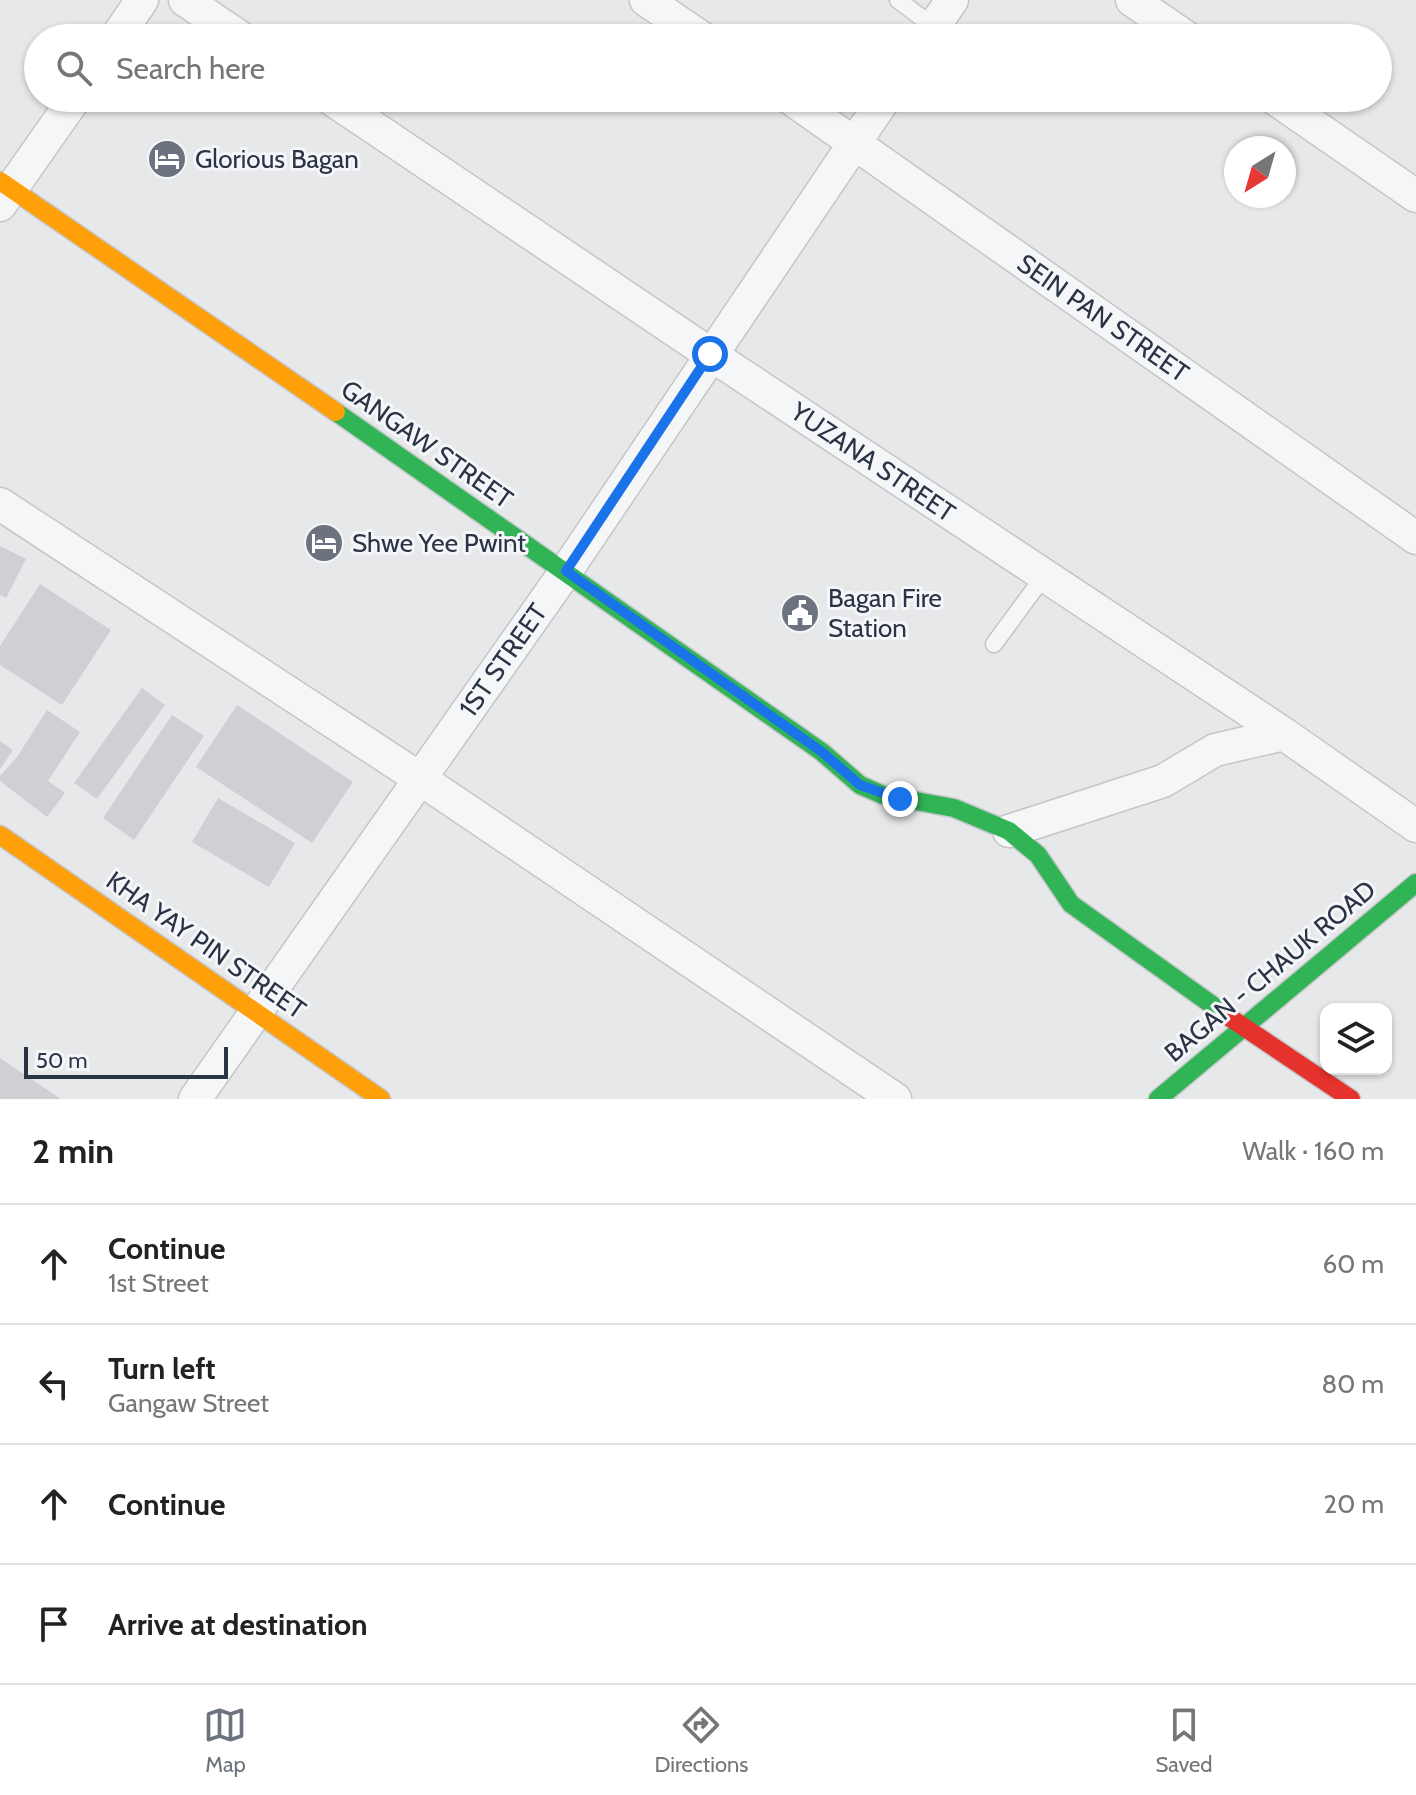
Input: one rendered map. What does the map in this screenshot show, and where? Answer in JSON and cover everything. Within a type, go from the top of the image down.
[{"type":"street","points":[[126,24],[142,0]]},
{"type":"street","points":[[185,0],[220,24]]},
{"type":"street","points":[[646,0],[681,24]]},
{"type":"street","points":[[936,24],[952,0]]},
{"type":"street","points":[[1132,0],[1167,24]]},
{"type":"street","points":[[4,192],[64,112]]},
{"type":"street","name":"YUZANA STREET","points":[[351,112],[1284,734],[1416,826]]},
{"type":"street","name":"SEIN PAN STREET","points":[[810,112],[1416,538]]},
{"type":"street","name":"1ST STREET","points":[[195,1099],[566,571],[875,112]]},
{"type":"street","points":[[1294,112],[1416,196]]},
{"type":"street","name":"GANGAW STREET","points":[[4,192],[566,571],[822,752],[860,785],[883,795],[954,808],[1009,831],[1038,855],[1071,904],[1243,1027],[1351,1099]]},
{"type":"street","points":[[0,504],[419,778],[895,1099]]},
{"type":"street","points":[[1009,831],[1163,781],[1215,750],[1284,734]]},
{"type":"street","name":"KHA YAY PIN STREET","points":[[0,835],[381,1099]]},
{"type":"street","name":"BAGAN - CHAUK ROAD","points":[[1158,1099],[1416,883]]},
{"type":"lane","points":[[898,0],[922,24]]},
{"type":"lane","points":[[994,644],[1044,576]]},
{"type":"building","points":[[0,546],[26,559],[6,598],[0,595]]},
{"type":"building","points":[[40,584],[111,630],[62,705],[0,665],[0,646]]},
{"type":"building","points":[[142,688],[165,705],[97,799],[74,783]]},
{"type":"building","points":[[237,705],[353,782],[312,843],[196,767]]},
{"type":"building","points":[[47,710],[80,732],[48,781],[65,793],[47,817],[0,781],[0,776],[17,757]]},
{"type":"building","points":[[172,715],[204,736],[134,840],[103,818]]},
{"type":"building","points":[[0,741],[13,750],[0,769]]},
{"type":"building","points":[[218,798],[295,843],[269,887],[192,842]]},
{"type":"building","points":[[0,1058],[61,1099],[0,1099]]},
{"type":"traffic: fast","points":[[336,412],[822,752],[860,785],[883,795],[954,808],[1009,831],[1038,855],[1071,904],[1229,1017]]},
{"type":"traffic: fast","points":[[1158,1099],[1416,883]]},
{"type":"traffic: slow","points":[[0,181],[336,412]]},
{"type":"traffic: slow","points":[[0,835],[381,1099]]},
{"type":"traffic: jam","points":[[1229,1017],[1351,1099]]},
{"type":"place","name":"Glorious Bagan","points":[[167,159]]},
{"type":"place","name":"Shwe Yee Pwint","points":[[324,543]]},
{"type":"place","name":"Bagan Fire Station","points":[[800,613]]},
{"type":"route","points":[[710,354],[566,571],[822,752],[860,785],[900,799]]}]
